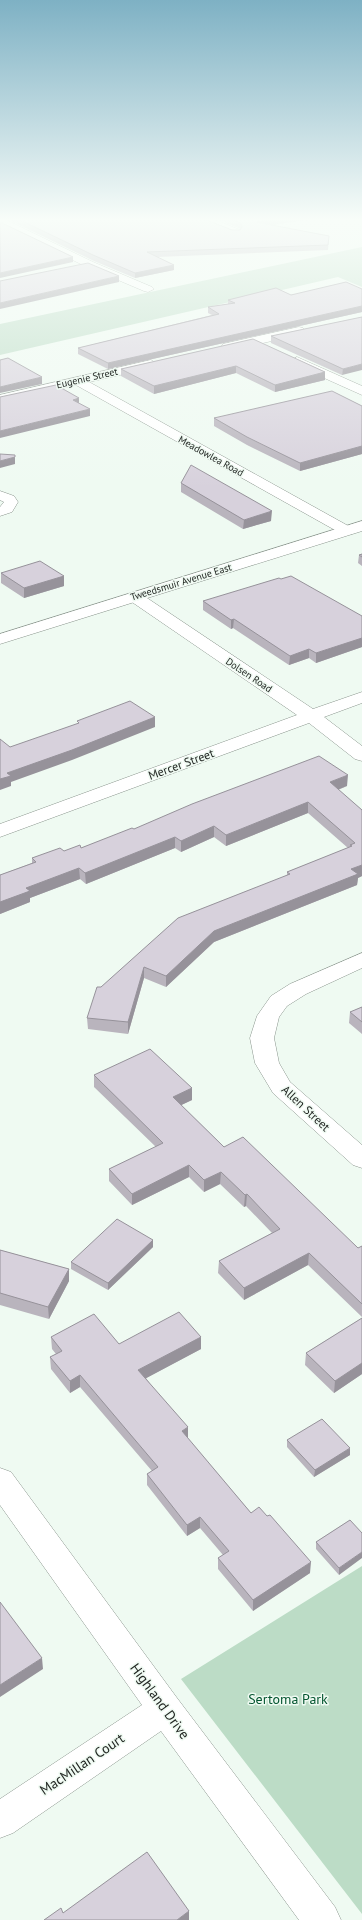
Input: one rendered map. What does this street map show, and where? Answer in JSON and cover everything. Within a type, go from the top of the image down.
[{"type":"street","points":[[215,350],[308,329]]},
{"type":"street","points":[[253,341],[273,351]]},
{"type":"street","points":[[287,357],[362,390]]},
{"type":"street","name":"Eugenie Street","points":[[0,399],[76,380],[162,362]]},
{"type":"street","name":"Meadowlea Road","points":[[76,380],[347,531]]},
{"type":"street","points":[[0,495],[9,499],[11,502],[7,508],[0,512]]},
{"type":"street","name":"Tweedsmuir Avenue East","points":[[0,639],[362,526]]},
{"type":"street","name":"Dolsen Road","points":[[135,597],[311,716],[362,755]]},
{"type":"street","name":"Mercer Street","points":[[0,831],[362,697]]},
{"type":"street","name":"Allen Street","points":[[362,960],[298,988],[279,1001],[268,1016],[262,1038],[266,1063],[281,1086],[362,1158]]},
{"type":"street","name":"Highland Drive","points":[[0,1481],[165,1709],[322,1920]]},
{"type":"street","name":"MacMillan Court","points":[[0,1820],[165,1709]]},
{"type":"green space","points":[[72,309],[201,309],[0,355],[0,324]]},
{"type":"green space","name":"Sertoma Park","points":[[362,1566],[362,1914],[181,1679]]},
{"type":"building","points":[[211,309],[350,309],[108,363],[78,348],[219,314]]},
{"type":"building","points":[[362,317],[362,364],[343,369],[271,336]]},
{"type":"building","points":[[253,339],[325,372],[275,385],[236,366],[154,386],[121,369]]},
{"type":"building","points":[[8,358],[42,377],[0,387],[0,360]]},
{"type":"building","points":[[56,385],[79,398],[73,400],[90,409],[0,431],[0,397]]},
{"type":"building","points":[[332,391],[362,406],[362,446],[300,463],[247,437],[214,418]]},
{"type":"building","points":[[0,454],[15,455],[15,457],[0,461]]},
{"type":"building","points":[[191,465],[272,511],[244,520],[181,483]]},
{"type":"building","points":[[40,561],[64,576],[24,588],[1,573]]},
{"type":"building","points":[[291,576],[362,616],[362,638],[316,653],[309,649],[290,656],[234,619],[231,620],[203,601],[279,578],[281,579]]},
{"type":"building","points":[[130,701],[155,717],[72,750],[7,773],[11,776],[0,779],[0,739],[10,747],[79,723],[77,721]]},
{"type":"building","points":[[319,756],[348,775],[330,782],[362,810],[362,865],[351,869],[358,874],[214,931],[166,976],[144,967],[128,1022],[87,1018],[97,987],[101,987],[178,918],[290,874],[287,872],[352,846],[350,845],[355,843],[308,802],[226,835],[214,826],[181,841],[175,837],[85,873],[79,868],[26,888],[30,891],[0,902],[0,875],[36,862],[32,858],[60,848],[64,851],[80,845],[81,848],[132,828],[134,829],[192,804]]},
{"type":"building","points":[[362,1007],[362,1022],[350,1012]]},
{"type":"building","points":[[150,1049],[192,1088],[173,1097],[224,1147],[243,1137],[358,1248],[362,1246],[362,1304],[309,1253],[244,1288],[219,1261],[280,1229],[247,1194],[245,1195],[221,1172],[204,1180],[189,1165],[132,1194],[109,1169],[163,1143],[94,1075]]},
{"type":"building","points":[[117,1219],[153,1240],[108,1283],[71,1262]]},
{"type":"building","points":[[0,1250],[69,1269],[48,1307],[0,1293]]},
{"type":"building","points":[[179,1312],[201,1337],[138,1370],[188,1427],[182,1431],[251,1513],[259,1507],[267,1516],[270,1515],[311,1562],[253,1600],[218,1558],[229,1551],[200,1517],[187,1525],[147,1474],[158,1467],[80,1375],[70,1381],[50,1357],[62,1351],[51,1337],[94,1314],[119,1344]]},
{"type":"building","points":[[362,1318],[362,1363],[335,1381],[306,1353]]},
{"type":"building","points":[[322,1419],[350,1448],[315,1470],[287,1440]]},
{"type":"building","points":[[350,1520],[362,1533],[362,1552],[339,1568],[316,1542]]},
{"type":"building","points":[[0,1602],[42,1658],[0,1685]]},
{"type":"building","points":[[147,1852],[189,1911],[177,1920],[44,1920],[61,1908],[63,1913]]}]
